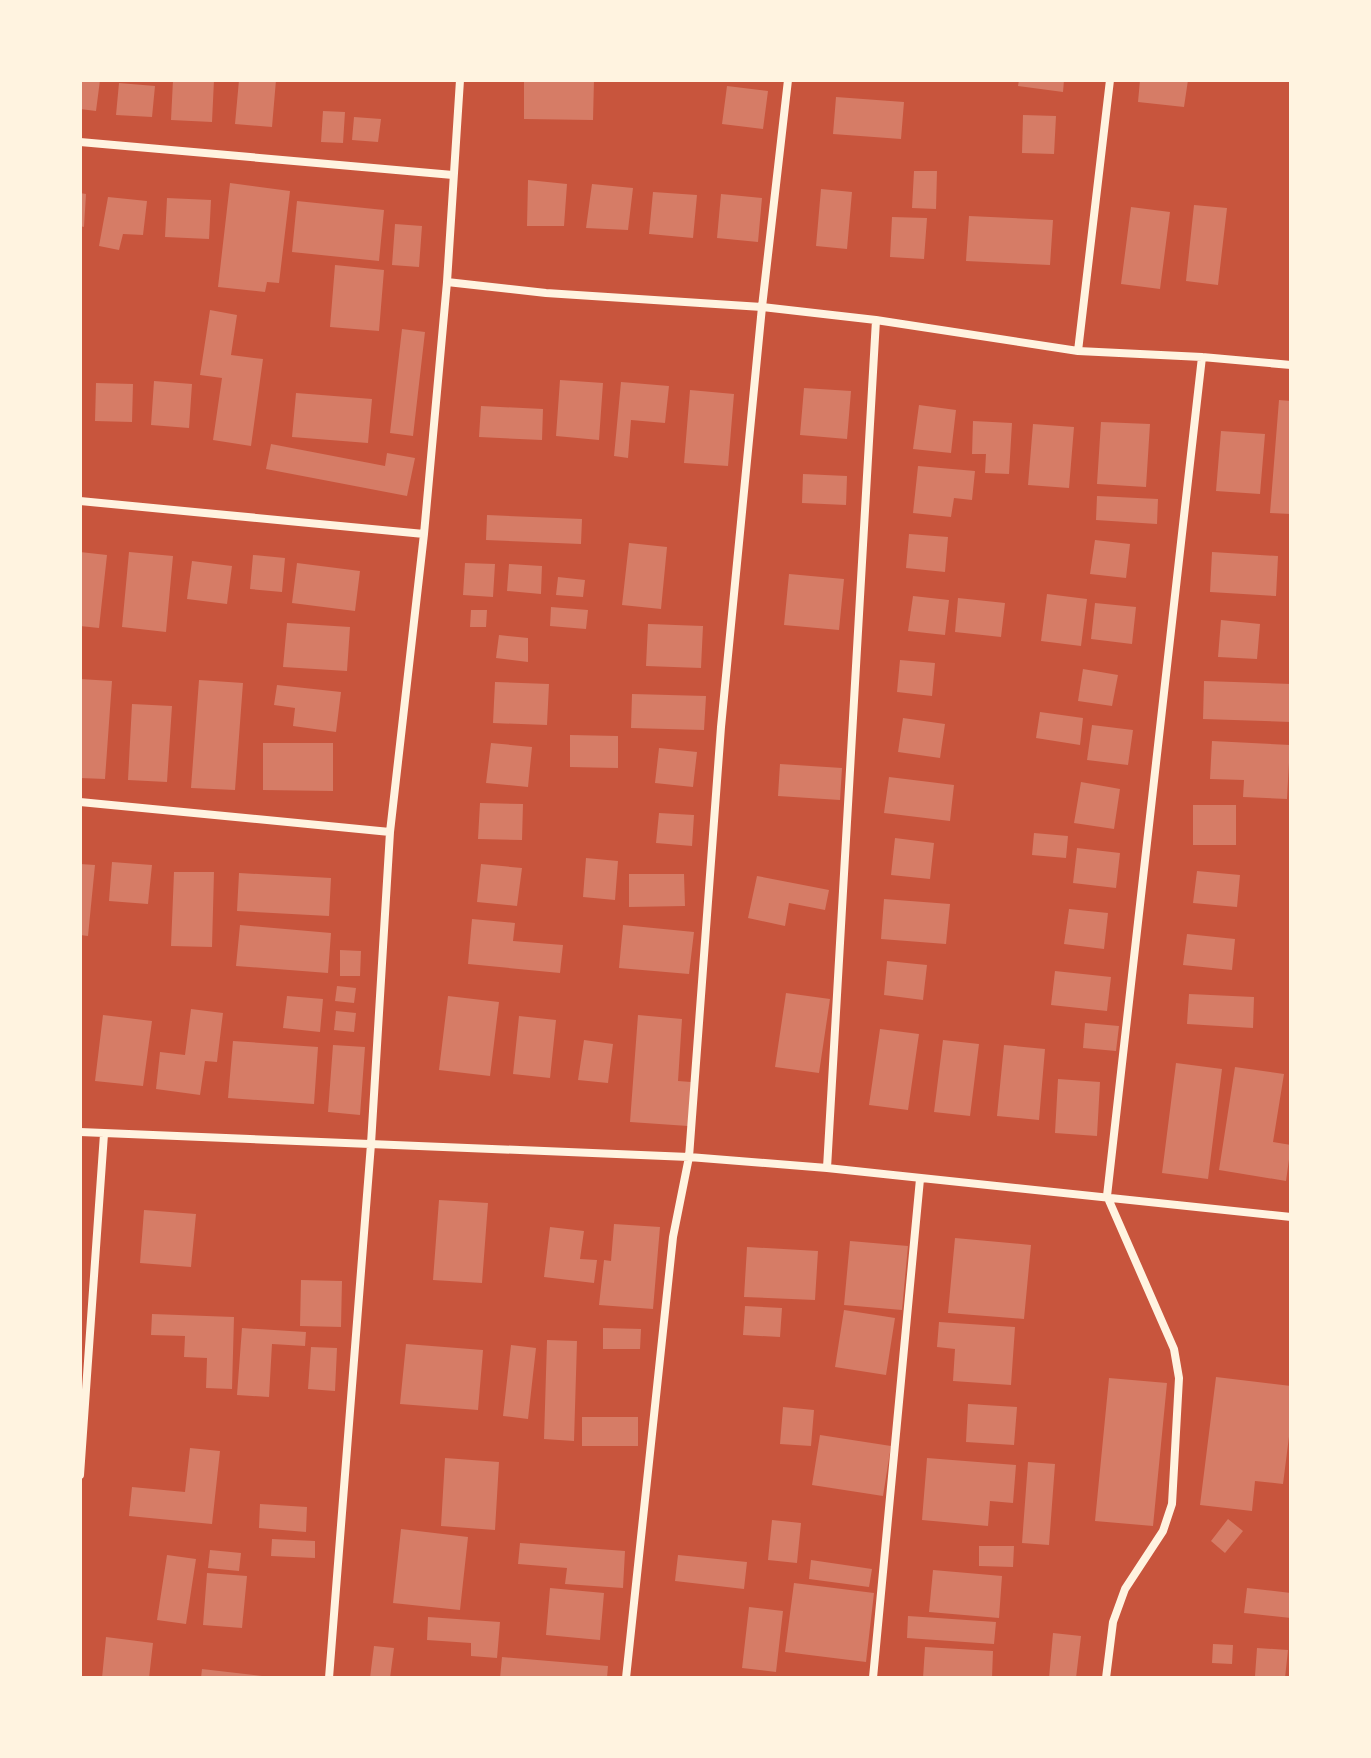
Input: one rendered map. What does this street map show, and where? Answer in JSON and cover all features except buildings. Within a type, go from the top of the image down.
[{"type":"street","points":[[329,1678],[371,1144],[390,832],[424,534],[447,282],[460,80]]},
{"type":"street","points":[[626,1678],[673,1237],[689,1157],[721,727],[762,307],[788,80]]},
{"type":"street","points":[[1078,351],[1110,80]]},
{"type":"street","points":[[80,142],[453,175]]},
{"type":"street","points":[[447,282],[546,293],[762,307],[876,320],[1078,351],[1291,365]]},
{"type":"street","points":[[827,1168],[876,320]]},
{"type":"street","points":[[1106,1678],[1113,1622],[1125,1589],[1163,1531],[1172,1504],[1179,1378],[1174,1349],[1107,1196],[1202,357]]},
{"type":"street","points":[[80,501],[424,534]]},
{"type":"street","points":[[80,802],[390,832]]},
{"type":"street","points":[[80,1132],[689,1157],[827,1168],[1291,1217]]},
{"type":"street","points":[[80,1475],[104,1134]]},
{"type":"street","points":[[873,1678],[920,1179]]}]
